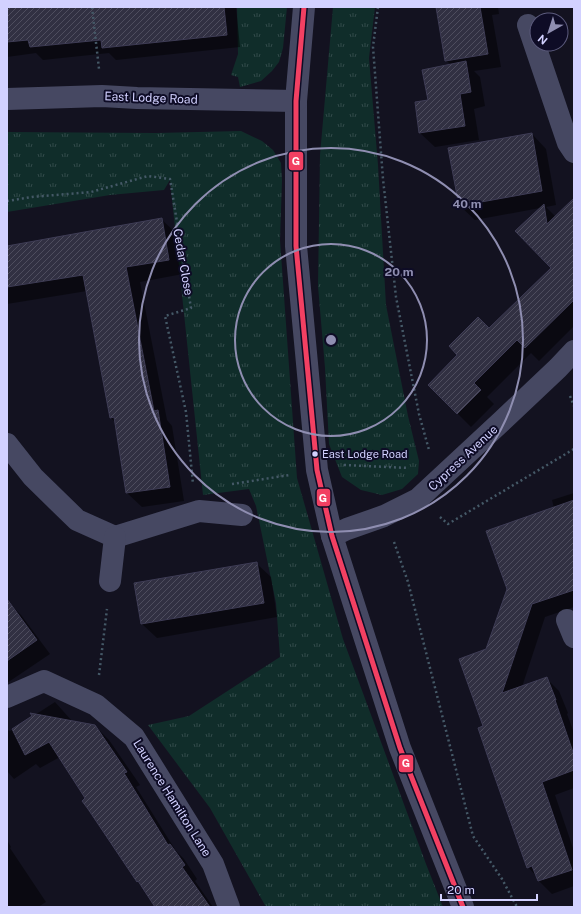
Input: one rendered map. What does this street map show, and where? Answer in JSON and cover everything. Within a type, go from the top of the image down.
[{"type":"street","points":[[304,7],[296,101],[296,246],[317,470],[332,536],[400,748],[463,907]]},
{"type":"street","points":[[528,25],[568,143],[574,152]]},
{"type":"street","name":"East Lodge Road","points":[[7,99],[102,96],[296,101]]},
{"type":"street","name":"Cypress Avenue","points":[[332,536],[384,516],[418,499],[558,368],[574,351]]},
{"type":"street","points":[[7,444],[33,477],[77,520],[115,537],[199,511],[242,515]]},
{"type":"street","points":[[110,581],[115,537]]},
{"type":"street","name":"Laurence Hamilton Lane","points":[[7,697],[44,681],[96,705],[134,737],[213,864],[229,907]]},
{"type":"path","points":[[92,7],[102,96]]},
{"type":"path","points":[[378,7],[373,47],[383,178],[396,296],[420,414],[437,482]]},
{"type":"path","name":"Cedar Close","points":[[7,201],[32,197],[91,192],[148,176],[170,179],[191,308],[165,316],[186,412],[194,490],[199,511]]},
{"type":"path","points":[[418,499],[448,524],[574,449]]},
{"type":"path","points":[[225,485],[343,465],[417,468],[437,482]]},
{"type":"path","points":[[384,516],[408,582],[473,836],[502,879],[518,907]]},
{"type":"path","points":[[96,705],[110,581]]},
{"type":"green space","points":[[237,7],[287,7],[283,48],[279,62],[261,81],[240,87],[238,77],[231,75],[238,54]]},
{"type":"green space","points":[[333,7],[375,7],[369,58],[378,165],[386,305],[408,416],[419,461],[418,474],[402,489],[382,495],[361,490],[342,477],[329,444],[325,368],[318,286],[320,155]]},
{"type":"green space","points":[[241,131],[262,141],[273,150],[281,163],[282,180],[280,240],[297,478],[343,639],[443,907],[266,907],[210,808],[148,725],[189,716],[280,657],[276,603],[256,506],[249,489],[203,495],[170,180],[164,190],[110,195],[7,212],[7,132],[156,133]]},
{"type":"building","points":[[7,7],[224,7],[227,35],[102,48],[101,40],[30,47],[28,40],[7,42]]},
{"type":"building","points":[[436,7],[480,7],[488,54],[445,61]]},
{"type":"building","points":[[466,61],[471,92],[460,94],[465,126],[419,133],[415,102],[428,100],[422,70]]},
{"type":"building","points":[[532,133],[542,191],[459,206],[448,148]]},
{"type":"building","points":[[574,198],[574,300],[525,348],[517,340],[474,383],[481,390],[457,414],[428,385],[457,355],[449,346],[478,317],[489,328],[551,268],[515,231],[544,204],[547,224]]},
{"type":"building","points":[[162,218],[169,260],[126,267],[154,411],[158,410],[170,487],[126,493],[114,417],[110,418],[83,275],[7,287],[7,246]]},
{"type":"building","points":[[574,500],[574,590],[532,604],[502,693],[547,677],[574,755],[574,770],[542,782],[572,870],[538,881],[532,866],[527,868],[478,728],[483,726],[459,659],[486,649],[507,589],[486,531]]},
{"type":"building","points":[[257,562],[264,603],[141,624],[134,583]]},
{"type":"building","points":[[7,599],[37,640],[7,661]]},
{"type":"building","points":[[30,713],[95,725],[127,772],[124,773],[168,845],[170,844],[185,865],[182,867],[210,907],[155,907],[82,801],[85,798],[49,742],[25,755],[12,729],[32,716]]},
{"type":"transit line","name":"G","points":[[304,7],[296,101],[296,246],[317,470],[332,536],[400,748],[463,907]]},
{"type":"place","name":"East Lodge Road","points":[[315,454]]}]
